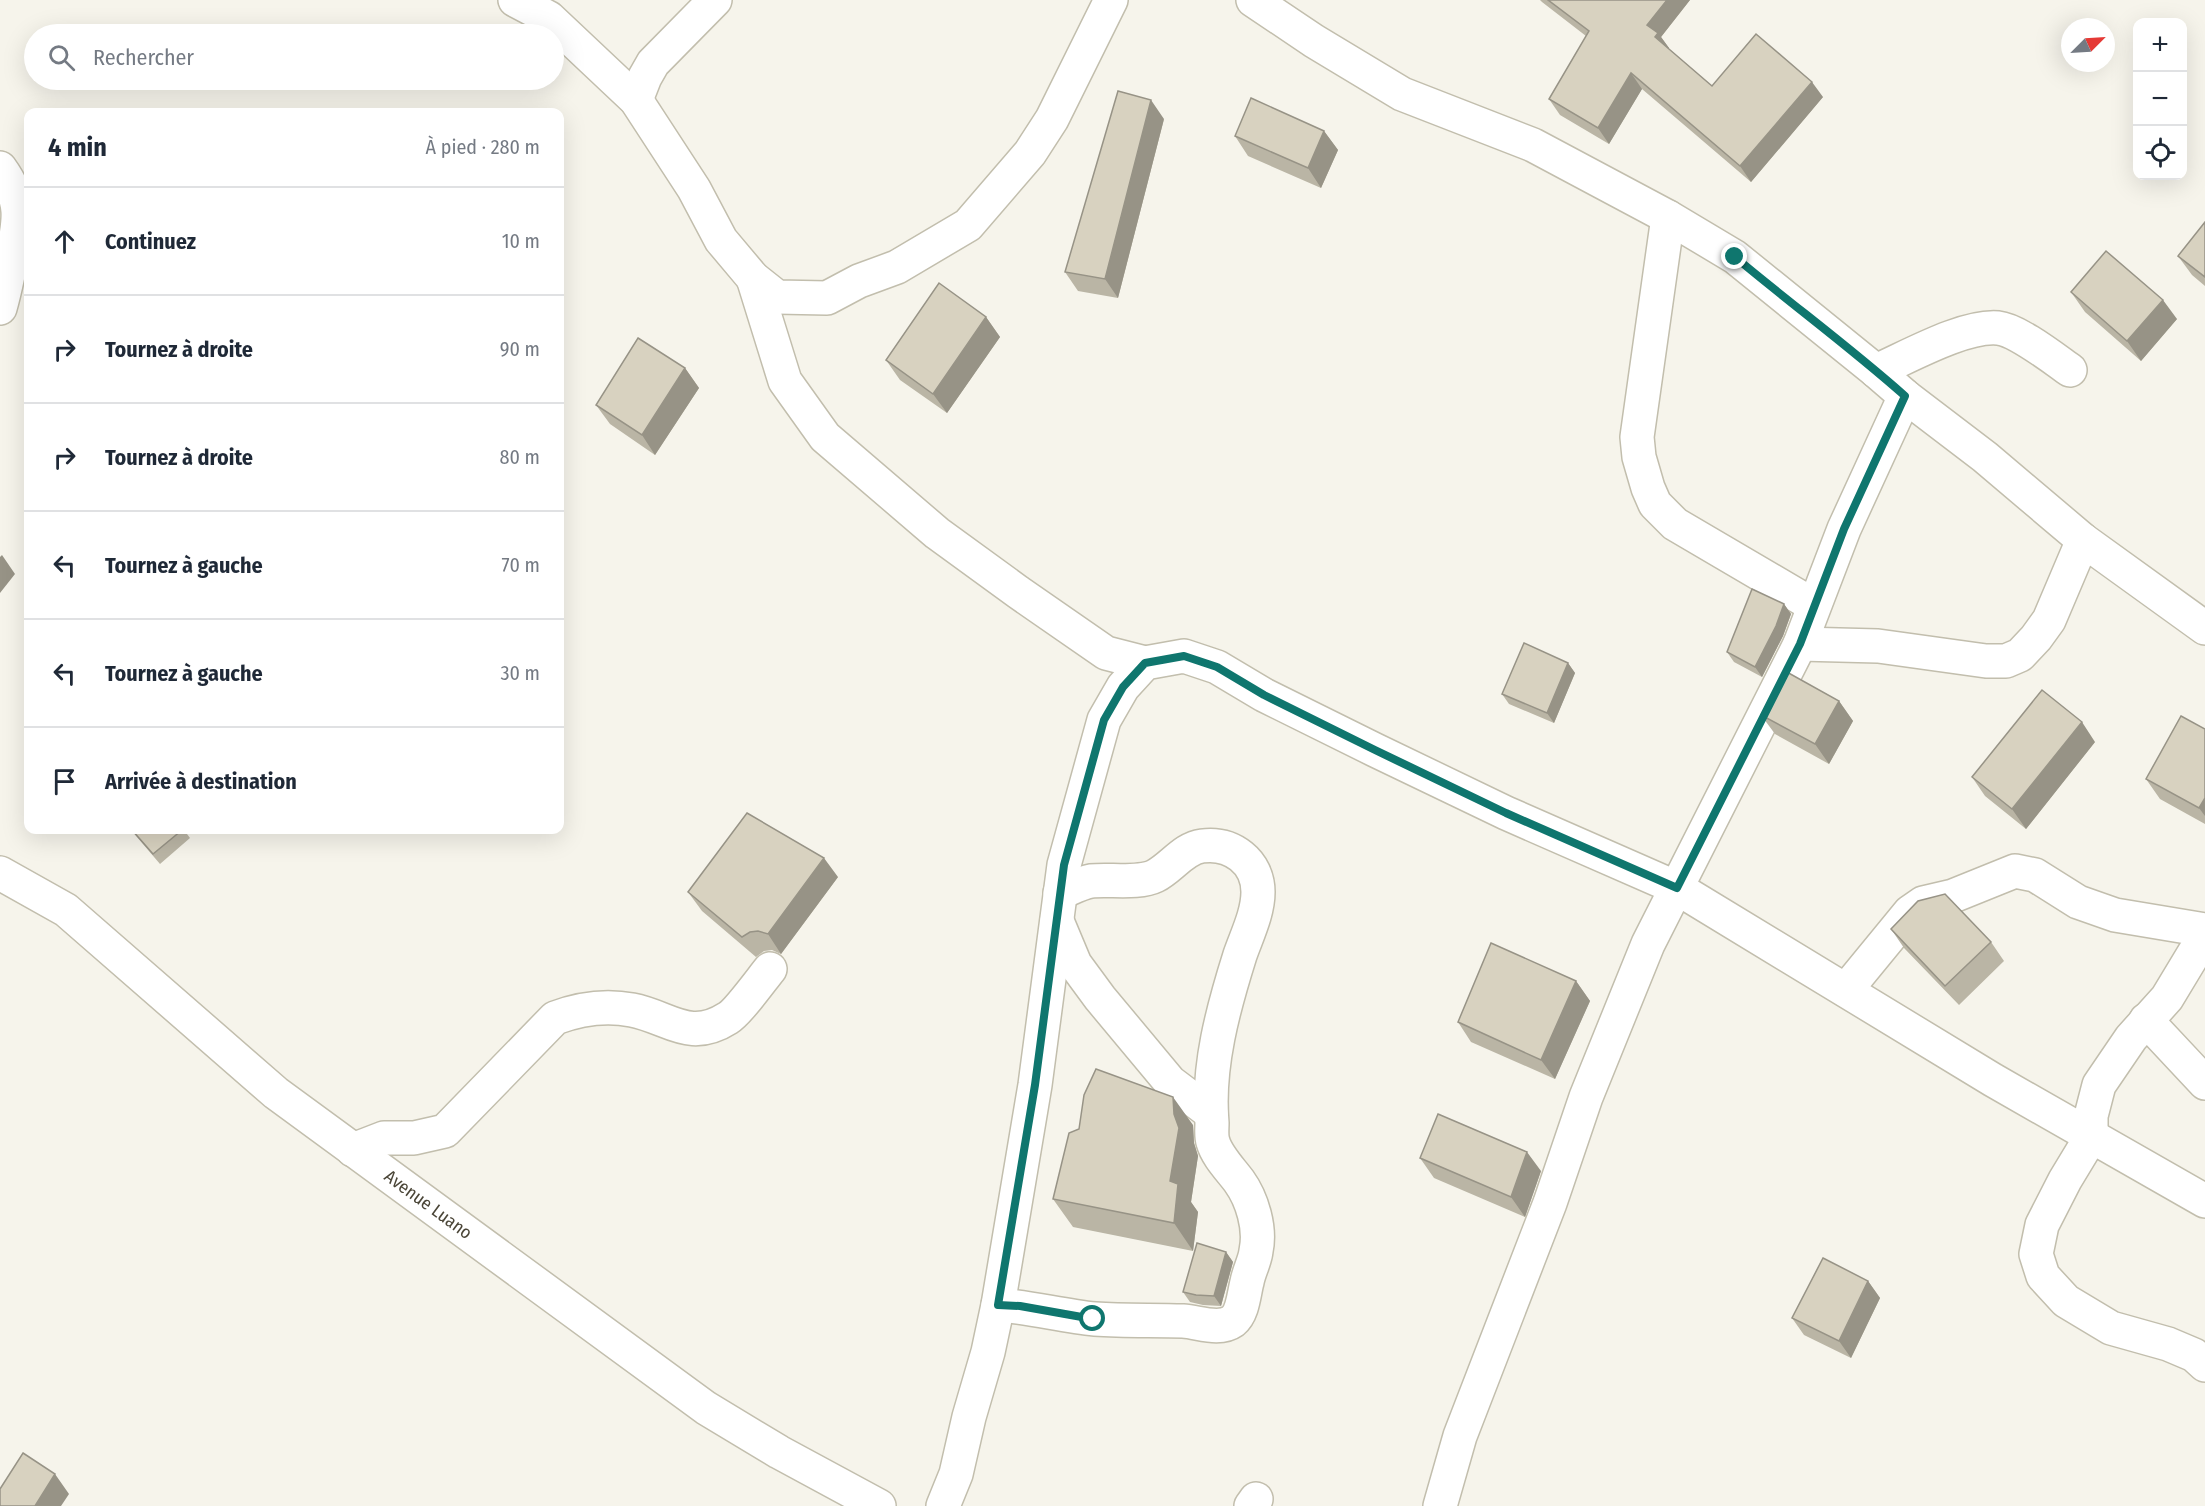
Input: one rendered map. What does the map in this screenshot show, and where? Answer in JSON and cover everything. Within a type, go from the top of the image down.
[{"type":"street","points":[[515,0],[549,18],[555,24]]},
{"type":"street","points":[[636,100],[645,76],[653,63],[715,0]]},
{"type":"street","points":[[564,32],[636,100],[694,189],[721,240],[753,278],[777,297],[826,298],[859,281],[897,267],[968,225],[1030,153],[1052,119],[1111,0]]},
{"type":"street","points":[[1253,0],[1314,41],[1402,94],[1533,145],[1668,217],[1735,257],[1790,304],[1985,457],[2083,540],[2205,628]]},
{"type":"street","points":[[0,168],[13,185],[18,205],[19,229],[0,308]]},
{"type":"street","points":[[1668,217],[1637,437],[1639,457],[1648,488],[1655,504],[1675,524],[1813,605]]},
{"type":"street","points":[[753,278],[785,381],[825,437],[937,533],[1106,653],[1145,663],[1184,656],[1217,667],[1264,695],[1506,813],[1677,888],[1993,1080],[2205,1201]]},
{"type":"street","points":[[1876,371],[1971,330],[1999,328],[2026,340],[2070,370]]},
{"type":"street","points":[[1440,1506],[1460,1436],[1550,1203],[1586,1097],[1647,944],[1800,644],[1844,529],[1905,396]]},
{"type":"street","points":[[1800,644],[1878,646],[1986,661],[2006,661],[2020,655],[2049,620],[2083,540]]},
{"type":"street","points":[[943,1506],[956,1474],[998,1305],[1035,1085],[1064,865],[1104,720],[1123,687],[1145,663]]},
{"type":"street","points":[[998,1305],[1020,1306],[1093,1319],[1182,1321],[1211,1326],[1225,1324],[1234,1320],[1240,1311],[1249,1271],[1257,1250],[1256,1223],[1251,1202],[1213,1142],[1211,1113],[1211,1083],[1221,1027],[1233,978],[1254,914],[1258,892],[1254,872],[1247,859],[1234,851],[1202,846],[1192,849],[1154,877],[1087,882],[1058,907]]},
{"type":"street","points":[[1846,990],[1910,912],[1923,903],[1953,896],[2015,871],[2035,875],[2078,902],[2115,915],[2205,930]]},
{"type":"street","name":"Avenue Luano","points":[[0,873],[66,910],[276,1093],[706,1408],[779,1452],[879,1506]]},
{"type":"street","points":[[1058,907],[1075,964],[1100,999],[1170,1082],[1211,1113]]},
{"type":"street","points":[[2205,935],[2167,998],[2131,1038],[2100,1084],[2091,1116],[2091,1137],[2042,1225],[2036,1254],[2043,1276],[2066,1301],[2110,1328],[2168,1344],[2194,1355],[2205,1365]]},
{"type":"street","points":[[353,1150],[384,1138],[414,1138],[444,1131],[555,1018],[574,1011],[600,1008],[632,1010],[691,1030],[705,1027],[729,1018],[770,969]]},
{"type":"street","points":[[2146,1020],[2205,1083]]},
{"type":"building","points":[[1548,0],[1667,0],[1647,25],[1658,33],[1655,37],[1712,86],[1756,34],[1812,82],[1740,166],[1631,73],[1598,128],[1549,99],[1589,31]]},
{"type":"building","points":[[1118,91],[1151,100],[1105,279],[1065,272]]},
{"type":"building","points":[[1251,98],[1324,131],[1308,168],[1235,136]]},
{"type":"building","points":[[2205,222],[2205,277],[2178,256]]},
{"type":"building","points":[[2106,251],[2163,300],[2127,341],[2071,292]]},
{"type":"building","points":[[939,283],[986,317],[933,394],[886,360]]},
{"type":"building","points":[[638,338],[685,368],[642,435],[596,405]]},
{"type":"building","points":[[1752,589],[1784,604],[1776,626],[1755,667],[1727,652]]},
{"type":"building","points":[[1524,643],[1568,663],[1547,713],[1502,694]]},
{"type":"building","points":[[1785,671],[1839,701],[1815,744],[1761,715]]},
{"type":"building","points":[[2042,690],[2082,722],[2012,809],[1972,777]]},
{"type":"building","points":[[2181,716],[2205,729],[2205,798],[2199,808],[2146,779]]},
{"type":"building","points":[[747,813],[824,858],[768,934],[758,931],[750,932],[742,937],[688,892]]},
{"type":"building","points":[[136,834],[177,834],[153,854]]},
{"type":"building","points":[[1945,894],[1991,942],[1945,986],[1891,929],[1918,901]]},
{"type":"building","points":[[1491,943],[1576,981],[1541,1060],[1458,1022]]},
{"type":"building","points":[[1096,1069],[1173,1097],[1174,1114],[1179,1128],[1170,1181],[1178,1184],[1174,1223],[1053,1199],[1069,1133],[1079,1129],[1084,1095]]},
{"type":"building","points":[[1438,1114],[1527,1152],[1511,1197],[1420,1158]]},
{"type":"building","points":[[1197,1243],[1226,1252],[1214,1296],[1183,1292]]},
{"type":"building","points":[[1823,1258],[1868,1281],[1839,1341],[1792,1318]]},
{"type":"building","points":[[23,1453],[55,1474],[35,1506],[0,1506],[0,1489]]},
{"type":"route","points":[[1093,1319],[1020,1306],[998,1305],[1035,1085],[1064,865],[1104,720],[1123,687],[1145,663],[1184,656],[1217,667],[1264,695],[1506,813],[1677,888],[1800,644],[1844,529],[1905,396],[1735,257]]}]
